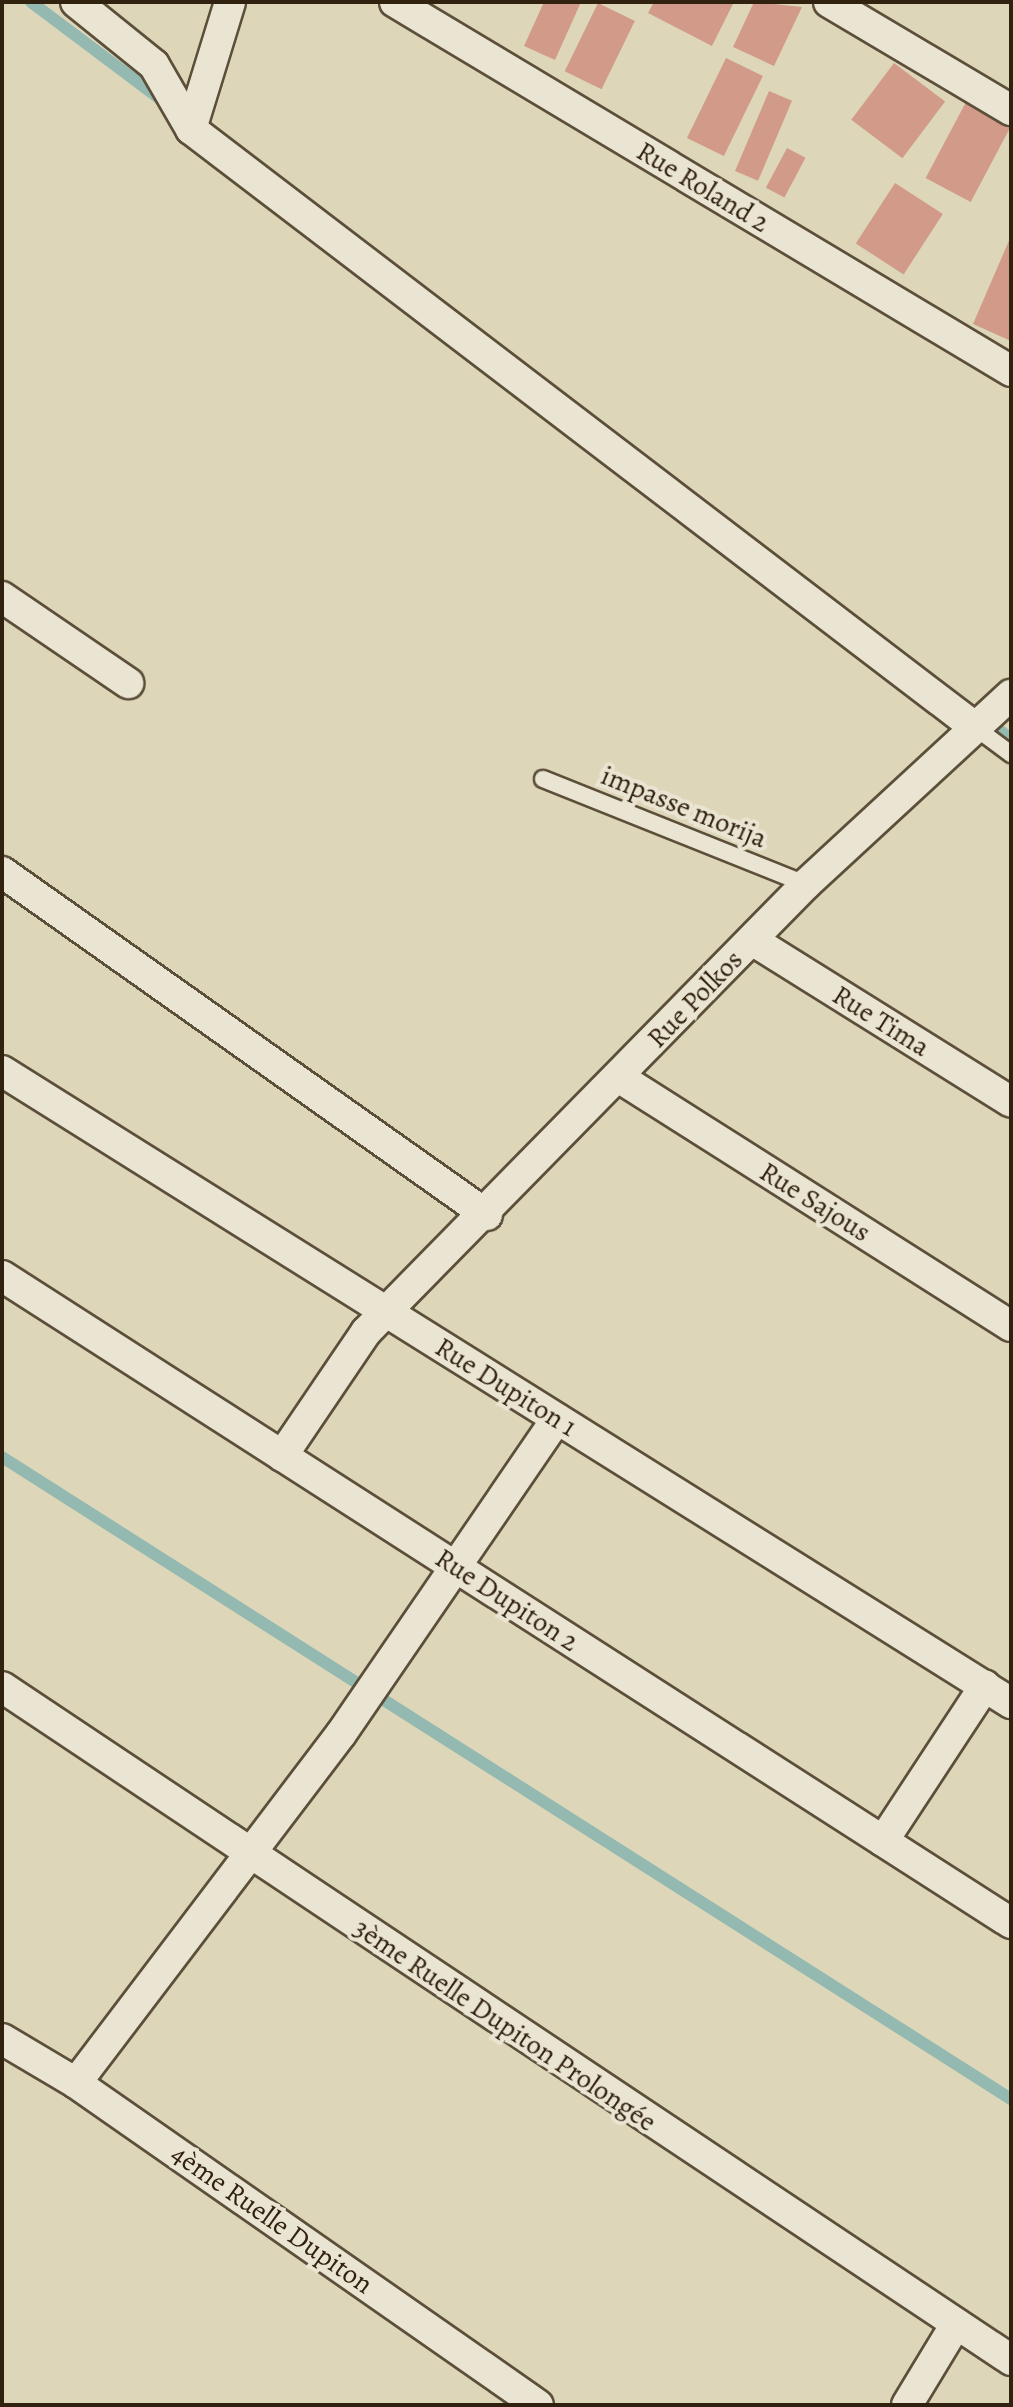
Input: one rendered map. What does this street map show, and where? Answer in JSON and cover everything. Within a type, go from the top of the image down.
[{"type":"street","points":[[76,2],[154,65],[191,129],[980,719]]},
{"type":"street","points":[[191,129],[230,2]]},
{"type":"street","name":"Rue Roland 2","points":[[395,2],[1011,371]]},
{"type":"street","points":[[838,5],[1011,110]]},
{"type":"street","points":[[2,597],[128,683]]},
{"type":"street","name":"Rue Polkos","points":[[282,1456],[366,1332],[487,1215],[806,884],[980,719],[1011,695]]},
{"type":"street","points":[[2,872],[487,1215]]},
{"type":"street","name":"Rue Tima","points":[[752,940],[1011,1102]]},
{"type":"street","name":"Rue Dupiton 1","points":[[2,1071],[1011,1703]]},
{"type":"street","name":"Rue Sajous","points":[[620,1078],[1011,1326]]},
{"type":"street","name":"Rue Dupiton 2","points":[[2,1276],[1011,1923]]},
{"type":"street","points":[[76,2083],[341,1734],[557,1419]]},
{"type":"street","points":[[883,1841],[985,1686]]},
{"type":"street","name":"3ème Ruelle Dupiton Prolongée","points":[[2,1687],[251,1856],[1011,2360]]},
{"type":"street","name":"4ème Ruelle Dupiton","points":[[2,2039],[76,2083],[538,2405]]},
{"type":"street","points":[[907,2405],[956,2324]]},
{"type":"lane","points":[[980,719],[1011,754]]},
{"type":"lane","name":"impasse morija","points":[[543,779],[806,884]]},
{"type":"building","points":[[544,2],[581,2],[555,60],[524,46]]},
{"type":"building","points":[[654,2],[734,2],[712,46],[648,13]]},
{"type":"building","points":[[754,2],[802,7],[774,66],[733,47]]},
{"type":"building","points":[[598,3],[635,21],[602,89],[565,71]]},
{"type":"building","points":[[726,58],[763,76],[724,156],[687,138]]},
{"type":"building","points":[[894,63],[945,102],[902,158],[851,120]]},
{"type":"building","points":[[769,91],[792,101],[758,181],[735,171]]},
{"type":"building","points":[[966,102],[1011,126],[971,202],[926,178]]},
{"type":"building","points":[[787,148],[806,158],[784,198],[766,188]]},
{"type":"building","points":[[895,183],[943,214],[904,274],[856,243]]},
{"type":"building","points":[[1011,236],[1011,341],[973,324]]},
{"type":"waterway","points":[[31,2],[164,102]]},
{"type":"waterway","points":[[985,719],[1011,739]]},
{"type":"waterway","points":[[2,1457],[1011,2099]]}]
